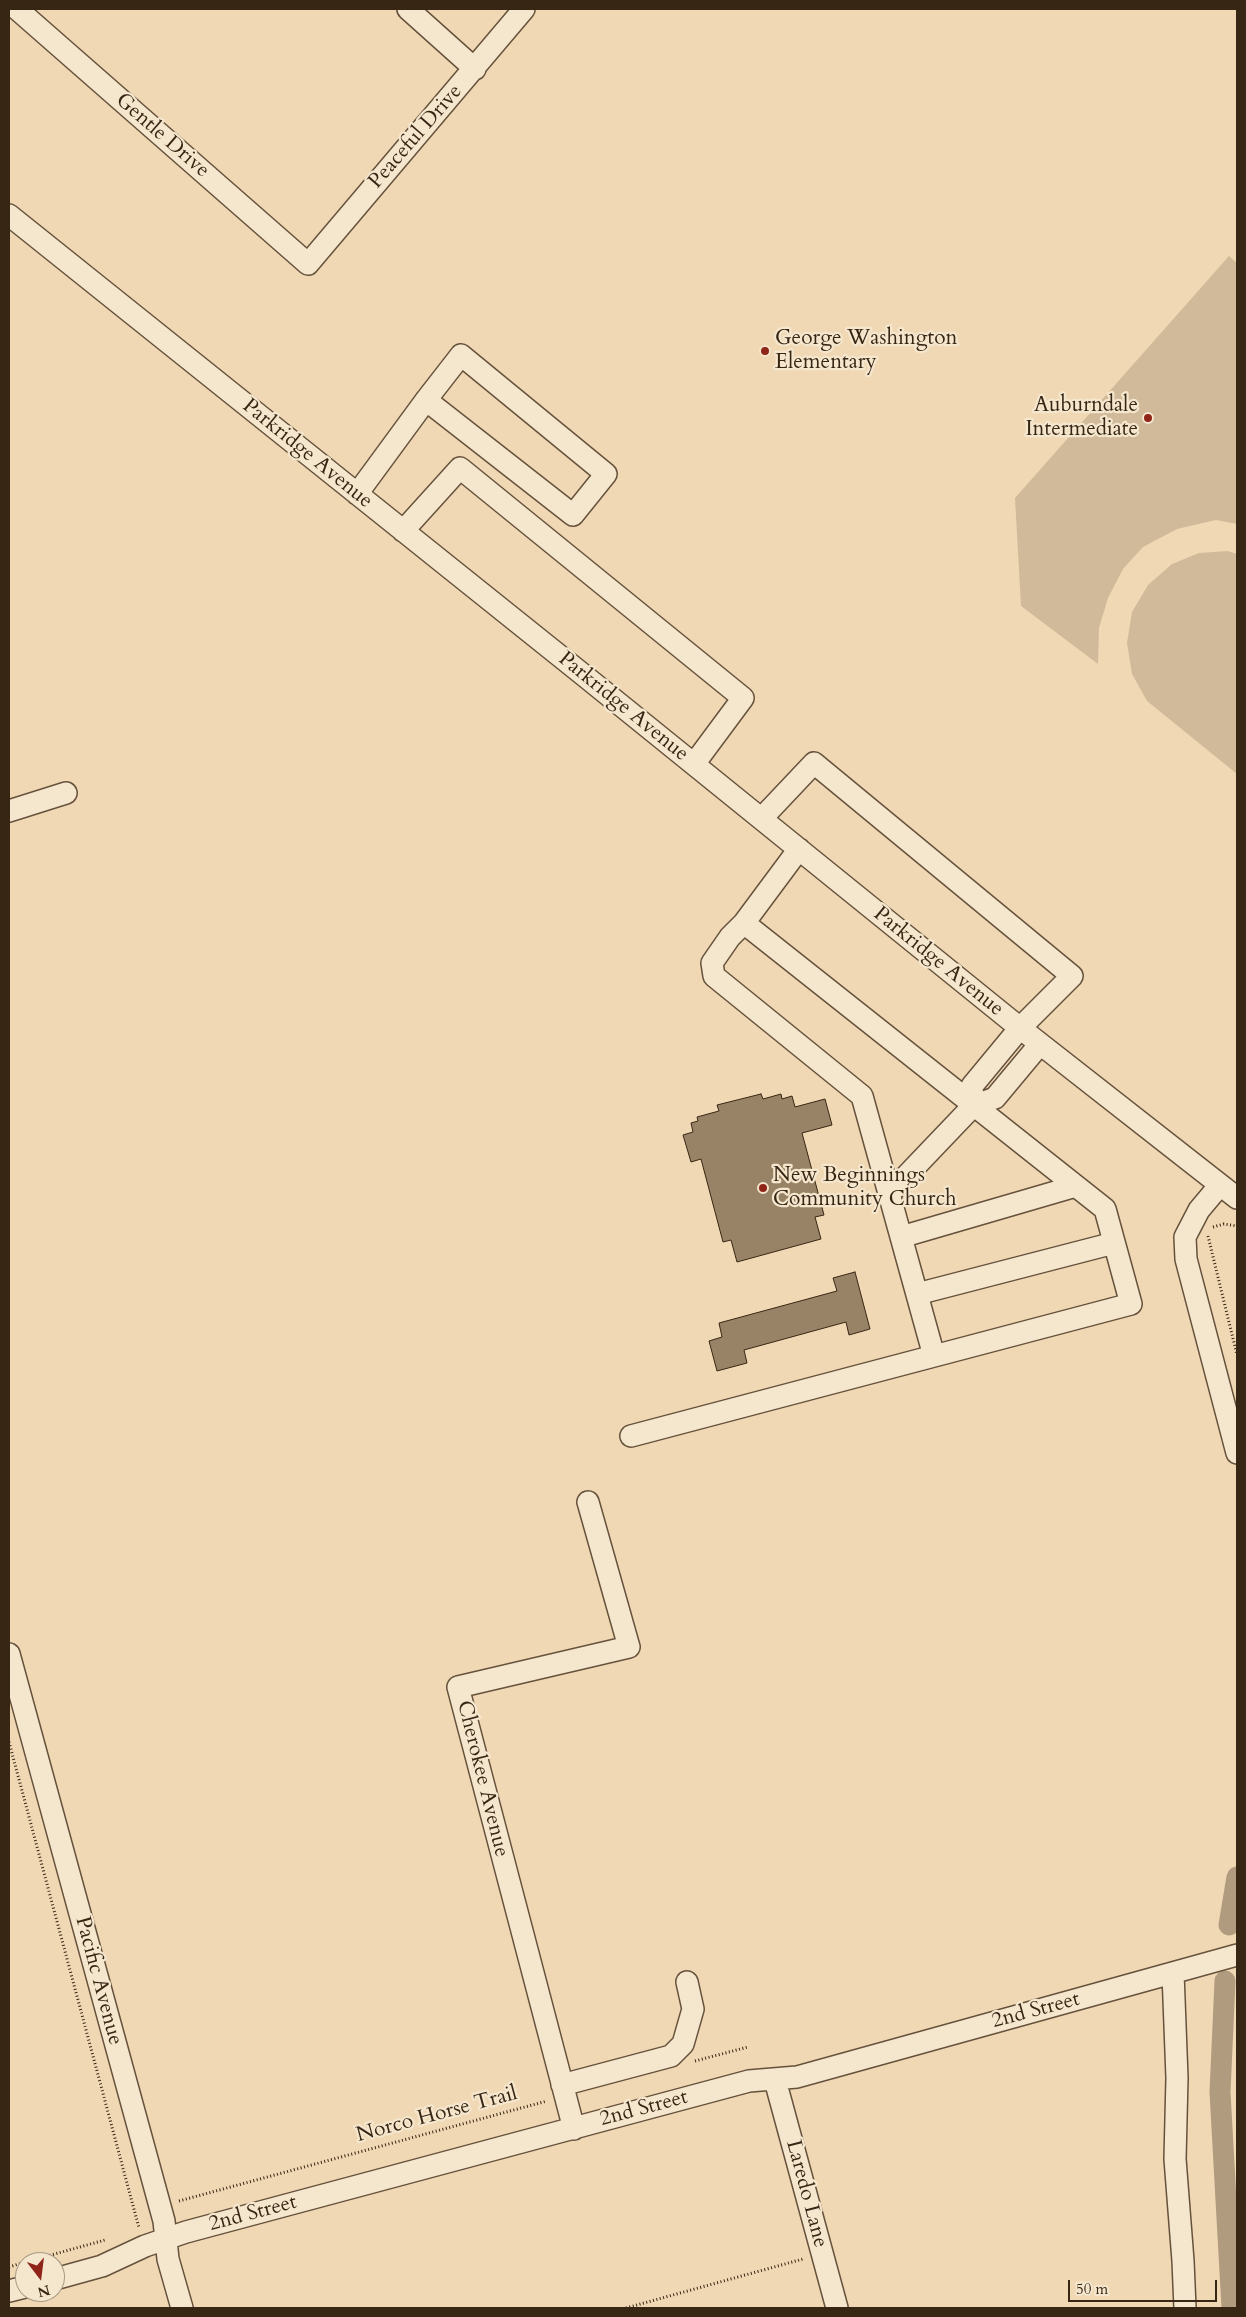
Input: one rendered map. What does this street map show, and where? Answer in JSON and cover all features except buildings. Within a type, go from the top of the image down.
[{"type":"street","name":"Gentle Drive","points":[[17,9],[308,264]]},
{"type":"street","points":[[408,9],[475,68]]},
{"type":"street","name":"Peaceful Drive","points":[[308,264],[524,9]]},
{"type":"street","name":"Parkridge Avenue","points":[[9,215],[800,848],[1020,1028],[1237,1198]]},
{"type":"street","points":[[357,494],[426,400],[461,355],[606,474],[573,515],[426,400]]},
{"type":"street","points":[[403,531],[460,468],[743,698],[694,764]]},
{"type":"street","points":[[762,818],[814,763],[1072,976],[1020,1028],[972,1086],[973,1106]]},
{"type":"street","points":[[9,811],[66,793]]},
{"type":"street","points":[[800,848],[744,923],[730,936],[712,963],[714,976],[862,1096],[934,1356]]},
{"type":"street","points":[[631,1436],[1131,1304],[1105,1209],[744,923]]},
{"type":"street","points":[[889,1194],[973,1106],[995,1098],[1040,1044]]},
{"type":"street","points":[[1220,1185],[1199,1210],[1185,1237],[1186,1259],[1237,1453]]},
{"type":"street","points":[[901,1237],[1076,1186]]},
{"type":"street","points":[[917,1294],[1114,1243]]},
{"type":"street","name":"Cherokee Avenue","points":[[574,2129],[458,1687],[629,1647],[588,1502]]},
{"type":"street","name":"Pacific Avenue","points":[[9,1654],[160,2206],[168,2259],[182,2308]]},
{"type":"street","name":"2nd Street","points":[[65,2276],[102,2266],[139,2239],[166,2239],[186,2232],[749,2081],[796,2077],[1237,1955]]},
{"type":"street","points":[[1173,1973],[1177,2078],[1175,2159],[1185,2308]]},
{"type":"street","points":[[564,2091],[671,2056],[683,2044],[693,2009],[686,1982]]},
{"type":"street","name":"Laredo Lane","points":[[775,2080],[837,2308]]},
{"type":"path","points":[[1237,1226],[1224,1224],[1212,1227],[1208,1235],[1237,1355]]},
{"type":"path","points":[[9,1742],[137,2222],[139,2239]]},
{"type":"path","points":[[691,2062],[748,2047]]},
{"type":"path","name":"Norco Horse Trail","points":[[134,2212],[564,2091]]},
{"type":"path","points":[[137,2222],[139,2239]]},
{"type":"path","points":[[62,2252],[108,2239]]},
{"type":"path","points":[[626,2308],[804,2259],[808,2265]]},
{"type":"shaded area","points":[[1229,256],[1237,263],[1237,524],[1216,520],[1177,529],[1143,547],[1123,569],[1108,598],[1099,628],[1098,664],[1021,606],[1015,498]]},
{"type":"shaded area","points":[[1228,551],[1237,554],[1237,774],[1147,701],[1132,674],[1127,643],[1132,612],[1148,585],[1172,564],[1199,553]]},
{"type":"waterway","points":[[1229,1925],[1237,1877]]},
{"type":"waterway","points":[[1225,1981],[1220,2092],[1232,2308]]},
{"type":"place","name":"George Washington Elementary","points":[[765,351]]},
{"type":"place","name":"Auburndale Intermediate","points":[[1148,418]]},
{"type":"place","name":"New Beginnings Community Church","points":[[763,1188]]}]
